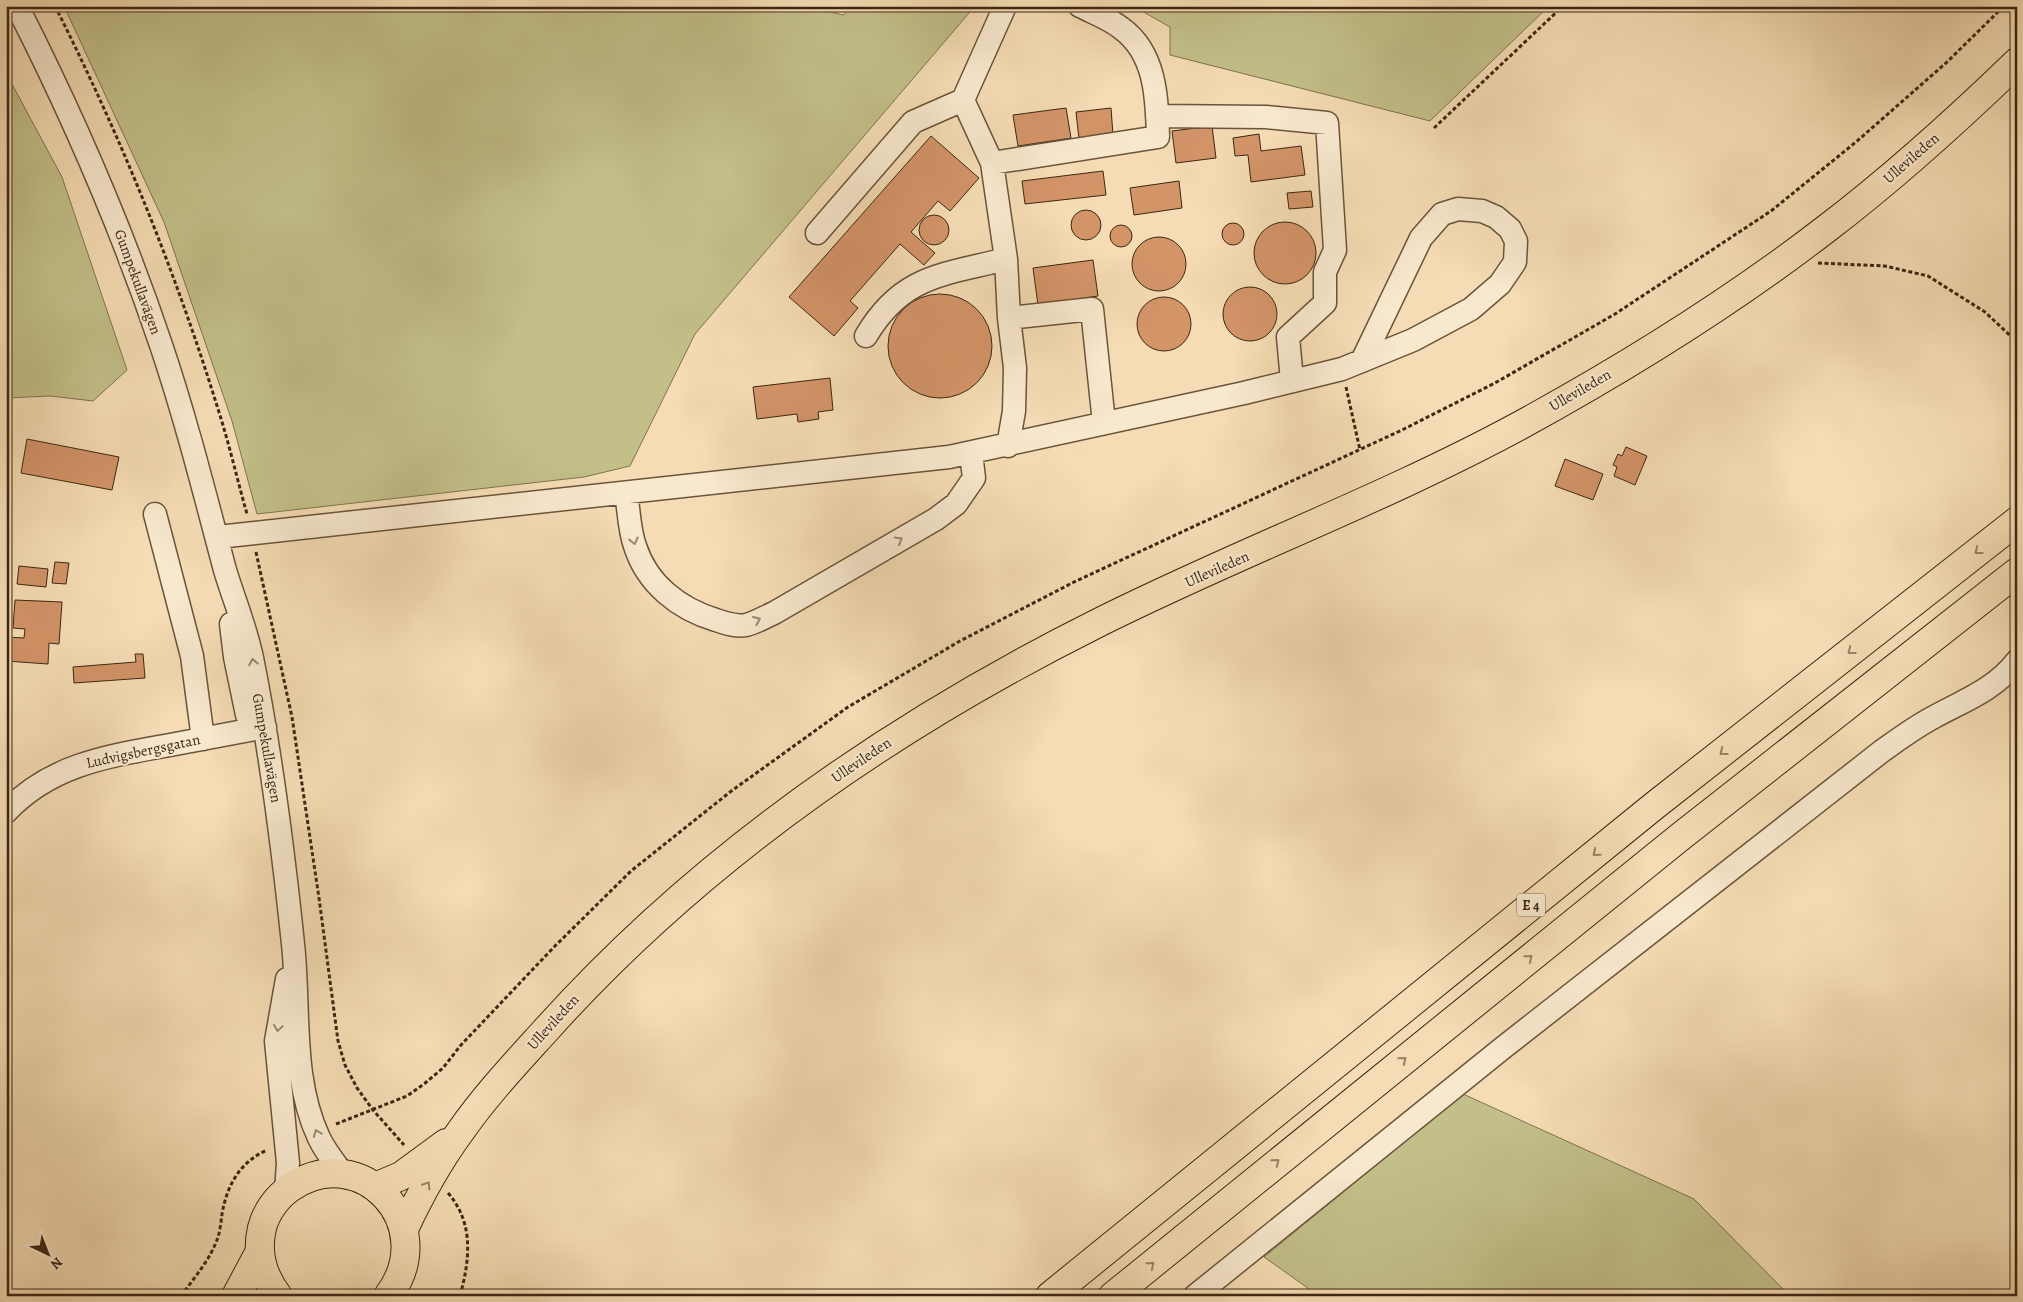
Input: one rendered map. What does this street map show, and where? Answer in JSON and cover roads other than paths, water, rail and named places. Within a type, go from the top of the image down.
[{"type":"main road","name":"Ullevileden","points":[[404,1229],[420,1196],[461,1130],[517,1062],[586,986],[666,908],[756,834],[877,748],[988,681],[1098,623],[1429,472],[1519,425],[1643,354],[1825,230],[1913,159],[2017,62]]},
{"type":"main road","name":"E 4","points":[[1050,1296],[1654,806],[2017,521]]},
{"type":"main road","name":"E 4","points":[[1113,1296],[1680,837],[2017,572]]},
{"type":"main road","name":"Ullevileden","points":[[375,1187],[401,1176],[434,1154],[461,1130]]},
{"type":"main road","points":[[278,1296],[265,1276],[260,1251],[260,1238],[268,1212],[286,1191],[307,1178],[318,1175],[343,1174],[365,1181],[375,1187],[394,1205],[404,1229],[406,1258],[402,1272],[388,1296]]},
{"type":"main road","points":[[236,1296],[260,1251]]},
{"type":"street","name":"Gumpekullavägen","points":[[17,6],[49,68],[124,242],[173,382],[218,537],[225,570],[251,654],[257,729],[277,806],[292,937],[302,1078],[309,1112],[320,1140],[343,1174]]},
{"type":"street","points":[[817,233],[913,122],[963,100],[1005,6]]},
{"type":"street","points":[[992,162],[1158,137],[1157,100],[1146,55],[1122,28],[1080,6]]},
{"type":"street","points":[[963,100],[992,162],[1006,259],[1009,318],[1016,368],[1014,411],[1008,446]]},
{"type":"street","points":[[1158,116],[1266,117],[1326,123],[1335,250],[1325,272],[1325,302],[1288,337],[1292,381]]},
{"type":"street","points":[[218,537],[899,464],[1008,446],[1292,381],[1352,365],[1412,340],[1471,309],[1500,284],[1515,262],[1516,242],[1510,229],[1496,217],[1482,211],[1458,209],[1442,214],[1421,238],[1352,365]]},
{"type":"street","points":[[866,336],[878,317],[897,296],[930,278],[1006,259]]},
{"type":"street","points":[[1009,318],[1092,309],[1104,423]]},
{"type":"street","points":[[626,494],[634,545],[644,568],[656,584],[670,597],[695,614],[727,624],[745,625],[782,608],[936,519],[956,504],[974,478],[971,453]]},
{"type":"street","points":[[155,514],[192,656],[203,739]]},
{"type":"street","points":[[1195,1296],[1504,1047],[1882,751],[1909,731],[1987,689],[2002,679],[2017,661]]},
{"type":"street","name":"Ludvigsbergsgatan","points":[[6,812],[37,786],[63,771],[98,758],[257,729]]},
{"type":"street","name":"Gumpekullavägen","points":[[286,1191],[288,1163],[276,1041],[292,937]]}]
